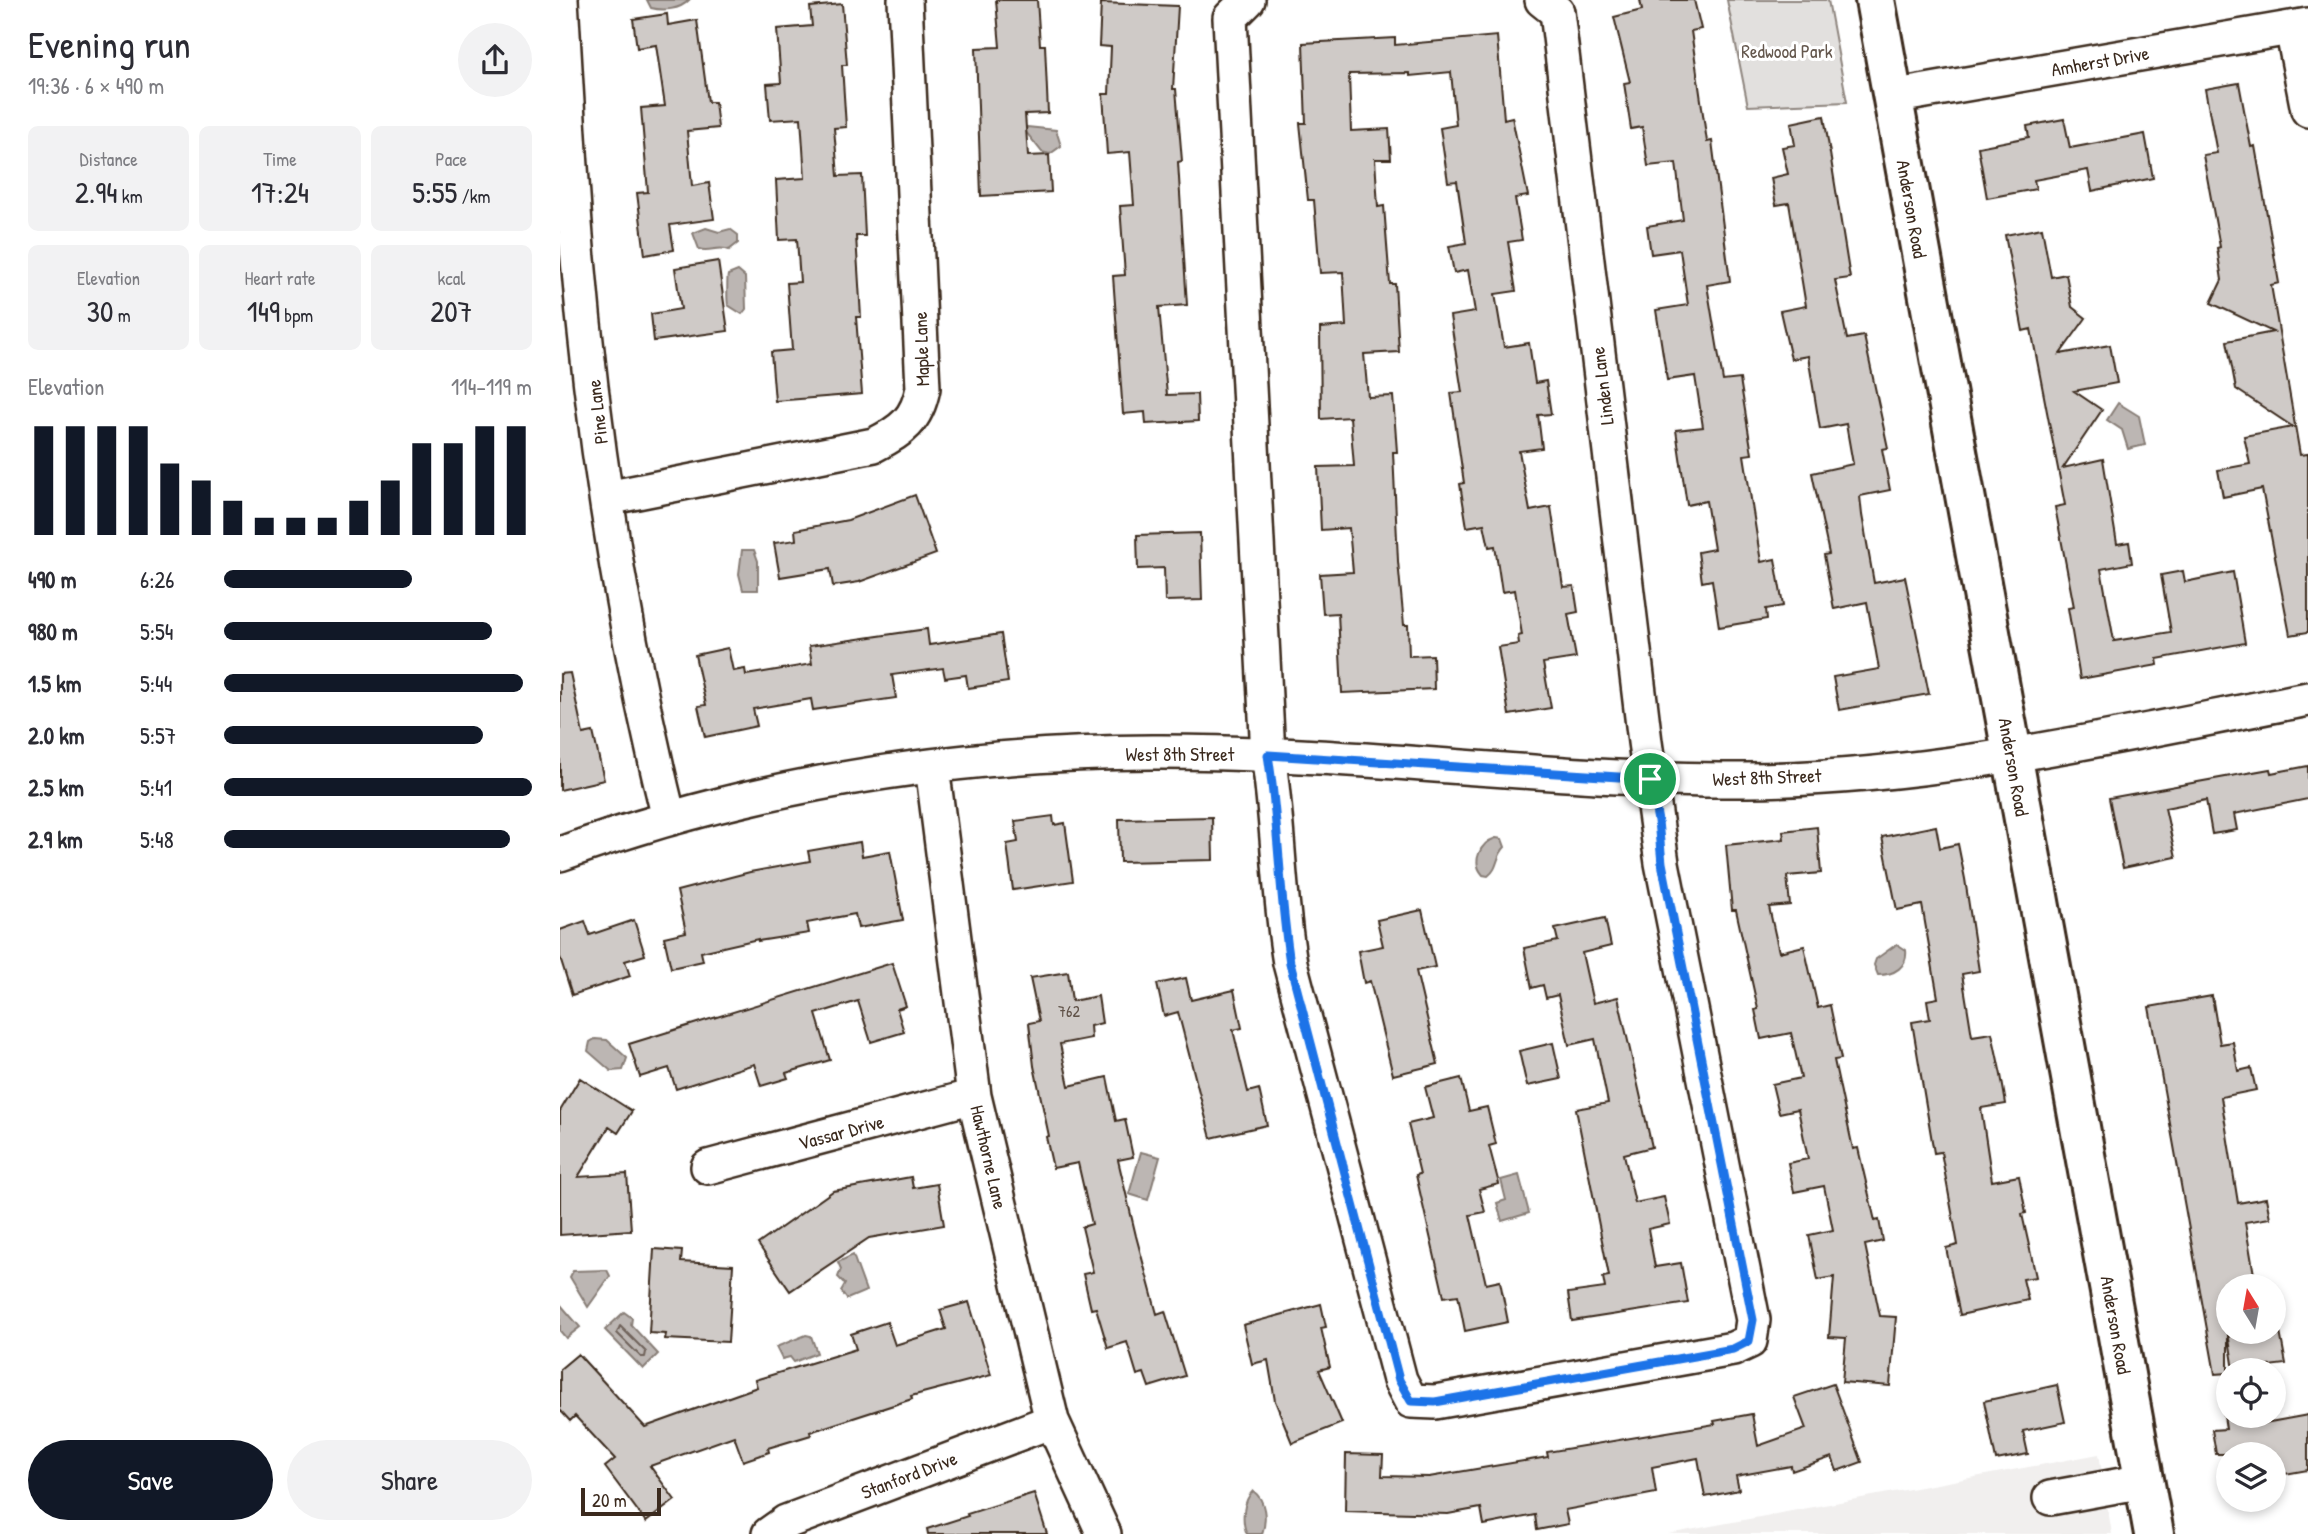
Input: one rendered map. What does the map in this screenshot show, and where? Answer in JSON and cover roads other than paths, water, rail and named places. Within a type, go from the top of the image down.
[{"type":"main road","name":"Anderson Road","points":[[1875,0],[2154,1534]]},
{"type":"street","name":"Pine Lane","points":[[561,0],[569,251],[635,677],[669,818]]},
{"type":"street","name":"Maple Lane","points":[[607,498],[874,445],[902,431],[919,409],[923,388],[905,0]]},
{"type":"street","points":[[1248,0],[1230,18],[1268,755]]},
{"type":"street","name":"Linden Lane","points":[[1268,755],[1276,803],[1280,902],[1290,963],[1399,1380],[1411,1401],[1435,1402],[1733,1349],[1749,1341],[1753,1320],[1662,863],[1557,12],[1542,0]]},
{"type":"street","points":[[2300,26],[2308,110]]},
{"type":"street","name":"Amherst Drive","points":[[1891,97],[2300,26]]},
{"type":"street","name":"West 8th Street","points":[[560,854],[669,818],[758,795],[932,765],[1035,756],[1153,752],[1268,755],[1650,779],[1752,780],[1876,772],[2012,755],[2308,699]]},
{"type":"street","name":"Hawthorne Lane","points":[[932,765],[974,1096],[1052,1421],[1104,1534]]},
{"type":"street","name":"Vassar Drive","points":[[708,1167],[974,1096]]},
{"type":"street","name":"Stanford Drive","points":[[769,1534],[786,1522],[1052,1421]]},
{"type":"street","points":[[2050,1499],[2144,1481]]},
{"type":"water","points":[[647,0],[689,0],[676,8],[666,9],[651,8]]},
{"type":"water","points":[[1027,127],[1056,130],[1061,146],[1050,154],[1042,152],[1026,132]]},
{"type":"water","points":[[706,228],[719,232],[730,229],[738,235],[738,243],[729,250],[699,249],[693,233]]},
{"type":"water","points":[[738,271],[745,277],[746,309],[742,314],[728,305],[728,275]]},
{"type":"water","points":[[2118,403],[2139,416],[2145,445],[2128,449],[2122,430],[2107,420]]},
{"type":"water","points":[[742,550],[754,550],[758,561],[758,590],[743,590],[739,574]]},
{"type":"water","points":[[1502,839],[1505,847],[1491,873],[1488,876],[1483,875],[1479,870],[1479,854],[1490,840]]},
{"type":"water","points":[[1897,944],[1906,950],[1905,961],[1894,972],[1878,975],[1874,965],[1876,959]]},
{"type":"water","points":[[595,1039],[607,1040],[627,1058],[623,1070],[611,1071],[588,1051],[590,1042]]},
{"type":"water","points":[[1141,1152],[1160,1157],[1148,1200],[1129,1194]]},
{"type":"water","points":[[1519,1175],[1529,1213],[1502,1221],[1497,1203],[1506,1200],[1501,1180]]},
{"type":"water","points":[[853,1255],[866,1291],[847,1299],[841,1291],[845,1284],[838,1277],[841,1269],[838,1262]]},
{"type":"water","points":[[607,1270],[610,1276],[588,1307],[570,1277],[573,1271]]},
{"type":"water","points":[[560,1304],[580,1327],[566,1338],[560,1331]]},
{"type":"water","points":[[624,1312],[632,1318],[631,1325],[658,1354],[643,1369],[605,1330]]},
{"type":"water","points":[[806,1335],[811,1336],[817,1353],[794,1362],[790,1357],[782,1359],[776,1347]]},
{"type":"water","points":[[1253,1491],[1261,1500],[1264,1511],[1262,1534],[1247,1534],[1245,1529],[1245,1506]]},
{"type":"park label","name":"Redwood Park","points":[[1787,51]]}]
